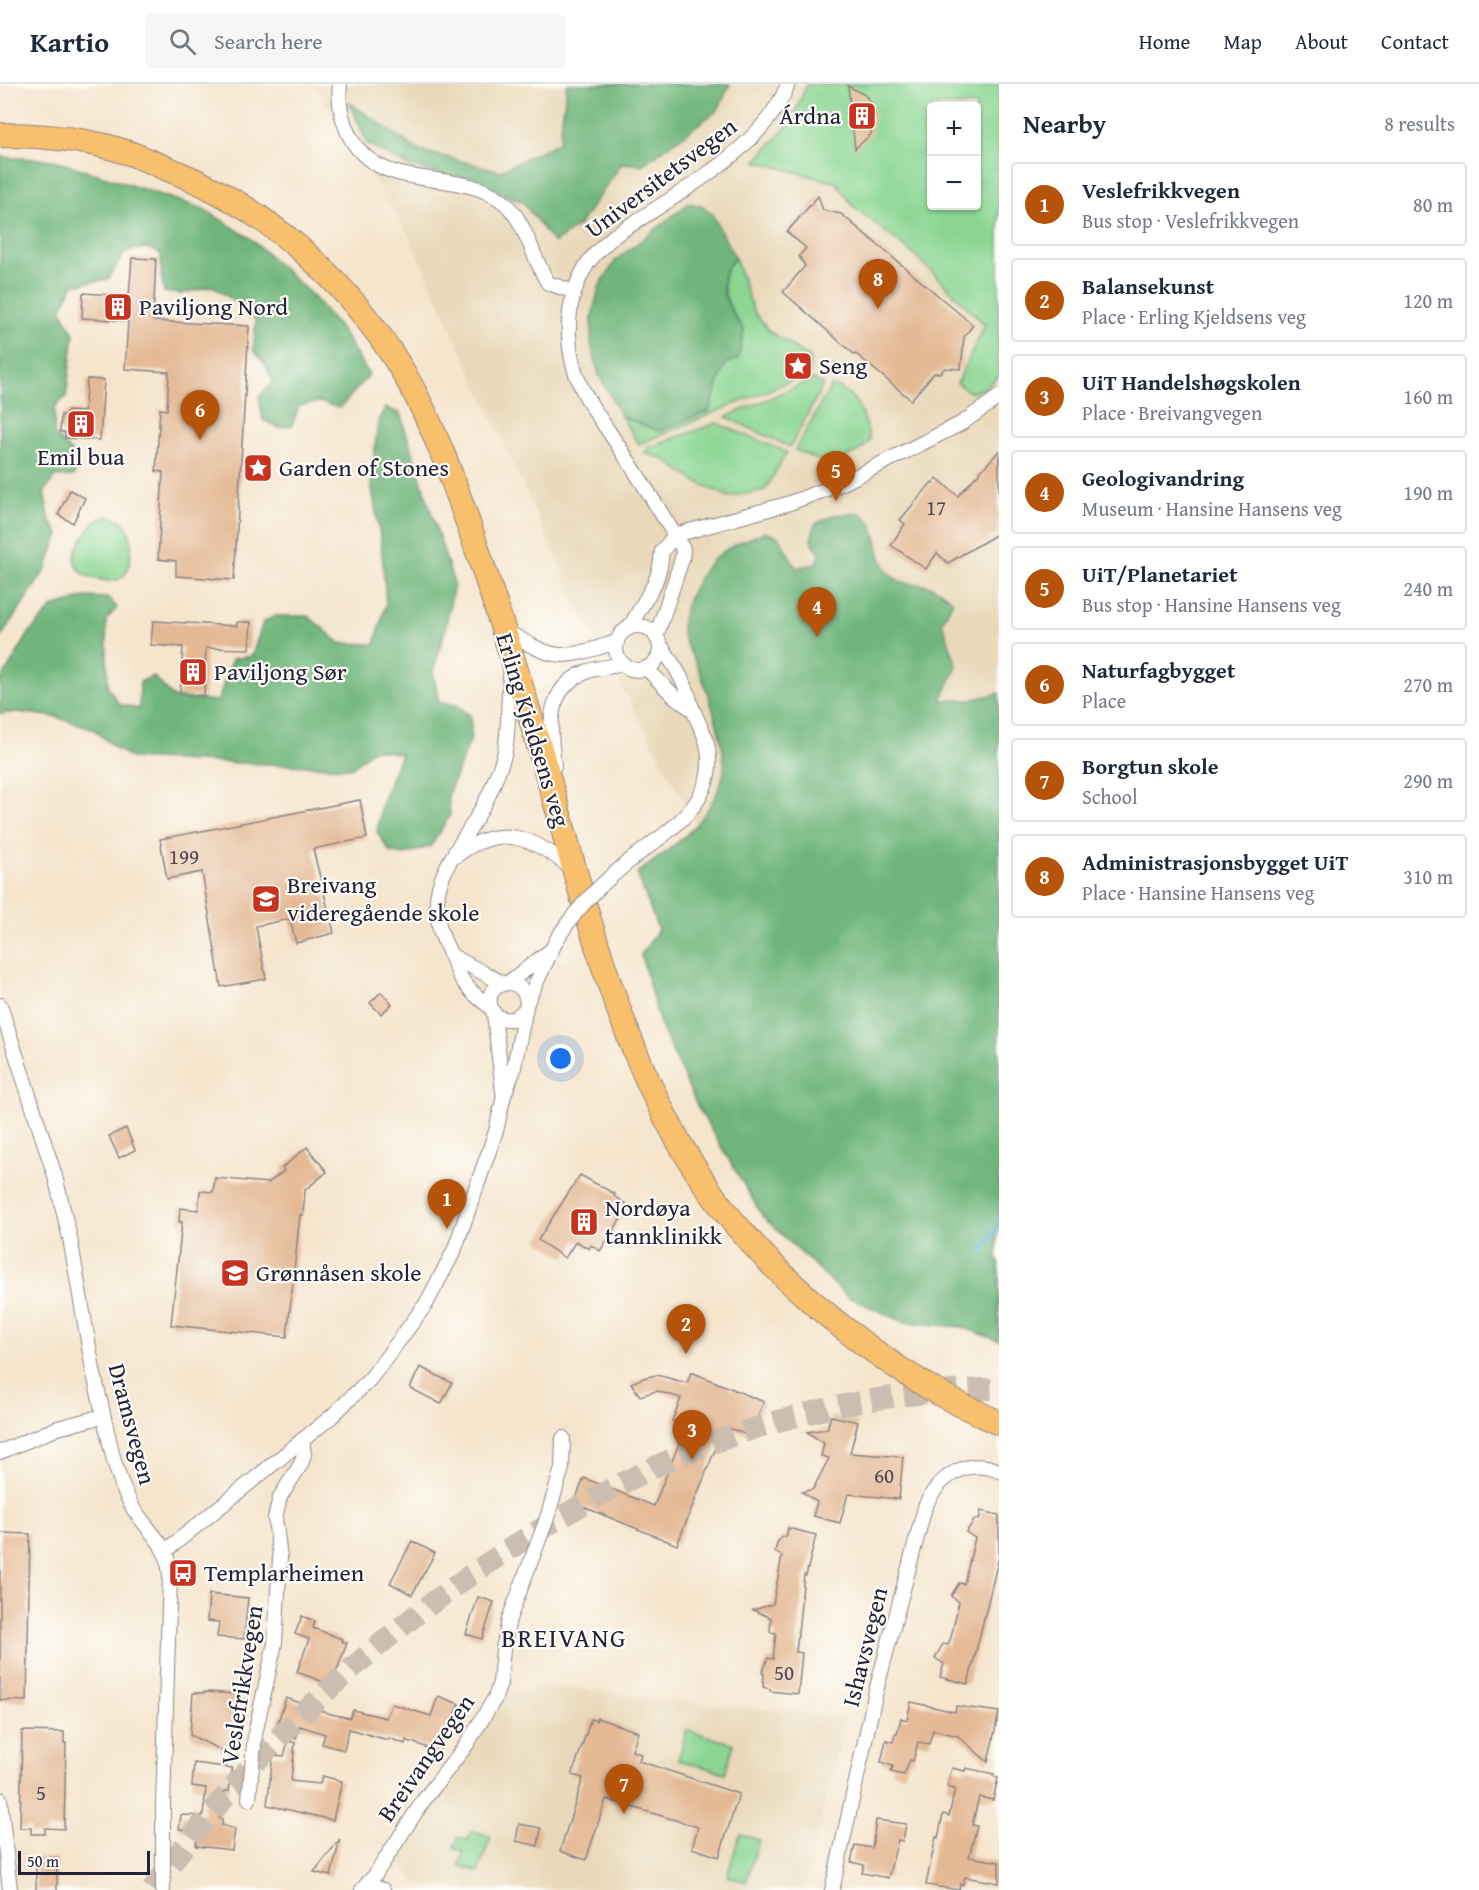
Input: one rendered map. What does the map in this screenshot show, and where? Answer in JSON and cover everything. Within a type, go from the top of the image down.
[{"type":"highway","name":"Erling Kjeldsens veg","points":[[0,135],[70,139],[127,152],[212,187],[291,240],[330,277],[364,317],[398,363],[427,416],[466,516],[513,658],[574,870],[612,989],[652,1092],[699,1176],[769,1263],[810,1300],[876,1351],[943,1395],[999,1423]]},
{"type":"street","points":[[340,84],[338,98],[342,118],[352,141],[366,158],[391,171],[473,188],[494,195],[513,213],[548,283],[574,292]]},
{"type":"street","name":"Universitetsvegen","points":[[675,535],[586,397],[574,370],[568,327],[574,292],[587,264],[607,242],[725,160],[756,135],[777,108],[788,84]]},
{"type":"street","points":[[675,535],[683,549],[682,559],[657,640],[658,655],[656,661],[646,669],[634,670],[623,664],[616,654],[617,642],[629,628],[655,583],[662,551],[675,535],[787,504],[843,483],[962,423],[999,398]]},
{"type":"street","points":[[164,1552],[331,1417],[370,1379],[426,1304],[454,1251],[485,1167],[504,1095],[513,1072],[526,1006],[554,944],[566,925],[596,889],[677,826],[697,802],[708,778],[710,763],[705,737],[686,688],[672,661],[647,629],[629,628]]},
{"type":"street","points":[[504,629],[530,645],[554,655],[568,656],[617,642]]},
{"type":"street","points":[[513,658],[508,688],[505,752],[492,788],[449,860],[440,885],[437,912],[441,936],[460,977],[472,992],[507,1020],[514,1019],[526,1006]]},
{"type":"street","points":[[558,813],[551,732],[556,698],[565,685],[588,671],[623,664]]},
{"type":"street","points":[[646,669],[674,696],[693,710]]},
{"type":"street","points":[[449,860],[491,836],[514,837],[542,846],[574,870]]},
{"type":"street","points":[[504,1095],[491,993],[554,944]]},
{"type":"street","points":[[452,956],[522,988],[526,1006]]},
{"type":"street","name":"Dramsvegen","points":[[0,1005],[55,1176],[70,1238],[103,1416],[123,1488],[134,1510],[164,1552],[170,1574],[163,1806],[163,1890]]},
{"type":"street","points":[[0,1452],[58,1428],[103,1416]]},
{"type":"street","name":"Breivangvegen","points":[[365,1887],[419,1807],[467,1744],[495,1698],[500,1683],[509,1619],[546,1521],[562,1468],[563,1438]]},
{"type":"street","name":"Veslefrikkvegen","points":[[249,1799],[255,1734],[275,1643],[280,1557],[275,1518],[280,1497],[301,1464],[304,1454],[302,1440]]},
{"type":"street","name":"Ishavsvegen","points":[[832,1890],[876,1691],[925,1507],[932,1492],[952,1473],[980,1465],[999,1471]]},
{"type":"street","points":[[0,1799],[10,1890]]},
{"type":"street","points":[[365,1887],[383,1890]]},
{"type":"shaded area","points":[[314,84],[999,84],[999,1276],[933,1263],[579,607],[408,234]]},
{"type":"shaded area","points":[[568,1688],[709,1705],[846,1716],[806,1883],[807,1890],[457,1890],[419,1885],[394,1858],[458,1771],[502,1702],[512,1690]]},
{"type":"green space","points":[[567,84],[730,84],[718,110],[642,165],[622,163],[579,225],[554,243],[523,202],[470,180],[410,167],[367,144],[350,103],[418,150],[500,171],[559,142]]},
{"type":"green space","points":[[807,84],[929,84],[932,86],[933,84],[999,84],[999,165],[997,168],[999,170],[999,376],[984,388],[971,393],[957,383],[985,325],[917,257],[852,205],[837,183],[756,161],[791,122]]},
{"type":"green space","points":[[0,157],[54,160],[204,209],[250,238],[312,295],[342,331],[369,375],[340,408],[319,402],[299,406],[292,425],[279,428],[263,420],[259,397],[273,382],[265,364],[253,350],[256,319],[243,314],[237,303],[212,286],[181,294],[164,292],[161,254],[147,248],[126,251],[108,279],[73,285],[61,310],[74,334],[66,397],[55,407],[54,434],[78,459],[74,476],[55,477],[44,492],[50,521],[59,534],[46,569],[0,638]]},
{"type":"green space","points":[[689,203],[704,207],[712,214],[735,258],[724,276],[724,294],[732,313],[744,330],[738,359],[725,364],[709,411],[658,431],[621,416],[599,375],[591,343],[592,317],[599,287],[616,260]]},
{"type":"green space","points":[[735,258],[754,312],[769,331],[810,358],[810,373],[639,444],[621,416],[658,431],[709,411],[725,364],[738,359],[744,330],[728,304],[724,285],[728,267]]},
{"type":"green space","points":[[814,379],[823,385],[790,447],[726,417]]},
{"type":"green space","points":[[831,386],[847,393],[853,399],[862,414],[870,440],[855,453],[827,462],[795,450]]},
{"type":"green space","points":[[385,408],[400,413],[454,584],[445,630],[433,672],[439,703],[457,705],[471,716],[471,739],[448,794],[450,815],[431,846],[404,855],[390,852],[377,832],[382,801],[401,754],[374,749],[351,768],[131,758],[93,729],[56,717],[18,712],[0,714],[0,682],[30,632],[53,607],[85,597],[109,598],[117,608],[106,620],[108,687],[119,704],[139,709],[140,682],[153,676],[173,697],[218,701],[232,659],[252,656],[263,622],[276,616],[308,616],[340,643],[375,644],[386,603],[381,542],[371,483],[378,421]]},
{"type":"green space","points":[[716,423],[787,452],[765,490],[729,497],[695,481],[662,458],[645,454],[648,448]]},
{"type":"green space","points":[[860,513],[872,526],[882,562],[893,577],[906,583],[932,587],[953,601],[942,622],[957,666],[941,700],[971,700],[999,693],[999,1230],[997,1260],[999,1262],[999,1341],[962,1327],[904,1322],[848,1297],[763,1217],[697,1106],[660,1024],[641,955],[658,930],[637,873],[677,843],[700,820],[717,792],[723,776],[723,754],[712,707],[697,665],[682,633],[684,610],[693,589],[706,567],[722,552],[765,532],[779,537],[796,568],[815,564],[821,555],[811,540],[815,524],[834,515]]},
{"type":"green space","points":[[109,516],[125,524],[131,545],[127,571],[121,579],[116,581],[92,578],[79,569],[75,561],[76,553],[89,530],[97,521]]},
{"type":"green space","points":[[687,1730],[734,1744],[725,1773],[678,1760]]},
{"type":"green space","points":[[471,1831],[491,1837],[478,1872],[459,1865],[464,1852],[454,1848],[458,1837],[468,1840]]},
{"type":"green space","points":[[740,1834],[759,1840],[746,1882],[727,1876]]},
{"type":"building","name":"Árdna","points":[[848,86],[865,95],[875,115],[871,134],[855,149]]},
{"type":"building","points":[[818,196],[823,210],[841,214],[973,325],[964,337],[961,369],[945,368],[940,373],[934,373],[911,400],[783,292],[805,266],[799,256],[806,248],[787,232]]},
{"type":"building","points":[[132,258],[156,259],[153,321],[249,326],[234,580],[176,576],[176,561],[158,559],[163,472],[156,471],[160,409],[167,410],[169,372],[125,369],[128,321],[82,318],[83,293],[129,296]]},
{"type":"building","name":"Emil bua","points":[[87,379],[104,380],[100,440],[65,438],[65,432],[60,432],[61,415],[66,415],[67,411],[84,412]]},
{"type":"building","points":[[999,451],[999,533],[948,563],[937,553],[926,569],[891,545],[905,524],[900,520],[932,482],[937,478],[958,496]]},
{"type":"building","points":[[70,490],[85,498],[73,523],[58,515]]},
{"type":"building","name":"Paviljong Sør","points":[[153,621],[237,626],[237,622],[251,622],[249,649],[206,648],[204,696],[180,695],[183,647],[151,645]]},
{"type":"building","name":"Breivang videregående skole","points":[[360,800],[367,838],[313,849],[334,933],[296,943],[290,919],[256,926],[266,979],[221,987],[202,872],[167,879],[160,839]]},
{"type":"building","points":[[381,992],[392,1004],[381,1014],[370,1003]]},
{"type":"building","points":[[126,1128],[135,1150],[119,1158],[109,1136]]},
{"type":"building","name":"Grønnåsen skole","points":[[307,1147],[327,1172],[305,1190],[303,1215],[300,1215],[287,1337],[171,1325],[182,1222],[179,1222],[180,1208],[198,1210],[200,1191],[213,1192],[215,1178],[268,1183],[284,1171],[282,1168]]},
{"type":"building","name":"Nordøya tannklinikk","points":[[580,1175],[615,1194],[614,1196],[629,1206],[600,1251],[591,1245],[589,1249],[576,1241],[565,1258],[538,1240]]},
{"type":"building","points":[[420,1367],[452,1383],[441,1404],[410,1388]]},
{"type":"building","points":[[691,1372],[764,1402],[750,1436],[729,1428],[723,1442],[719,1440],[677,1545],[574,1503],[584,1478],[654,1506],[686,1426],[672,1421],[681,1398],[657,1391],[640,1396],[631,1383],[657,1375],[687,1383]]},
{"type":"building","points":[[831,1416],[858,1422],[850,1453],[903,1457],[899,1499],[848,1494],[840,1523],[813,1516],[817,1502],[802,1492],[813,1489],[829,1458],[821,1456],[824,1443],[807,1432],[827,1429]]},
{"type":"building","points":[[981,1511],[999,1515],[999,1557],[968,1684],[940,1677],[944,1664],[935,1658],[943,1644],[948,1645],[951,1637],[959,1602],[951,1596],[959,1583],[964,1584],[975,1538],[966,1532],[975,1519],[979,1520]]},
{"type":"building","points":[[788,1528],[816,1535],[806,1576],[804,1575],[796,1652],[802,1653],[798,1694],[770,1691],[763,1687],[764,1674],[762,1673],[768,1658],[773,1659],[776,1633],[770,1632],[771,1618],[753,1610],[773,1604],[782,1556],[775,1552],[782,1536],[786,1537]]},
{"type":"building","points":[[0,1533],[30,1534],[27,1701],[0,1700]]},
{"type":"building","points":[[412,1541],[435,1553],[412,1595],[390,1583]]},
{"type":"building","points":[[209,1594],[248,1598],[244,1639],[217,1637],[219,1622],[207,1621]]},
{"type":"building","points":[[478,1597],[494,1602],[482,1639],[466,1634]]},
{"type":"building","points":[[302,1616],[315,1621],[313,1628],[347,1643],[332,1683],[297,1672],[309,1639],[295,1634]]},
{"type":"building","points":[[193,1693],[239,1694],[233,1756],[190,1735]]},
{"type":"building","points":[[438,1696],[459,1704],[439,1752],[406,1740],[405,1744],[349,1729],[344,1750],[322,1744],[325,1734],[300,1726],[296,1738],[275,1731],[286,1698],[331,1714],[350,1718],[353,1710],[386,1718],[392,1704],[431,1716]]},
{"type":"building","points":[[911,1702],[955,1712],[956,1706],[999,1712],[988,1762],[958,1736],[933,1730],[929,1744],[918,1742],[913,1761],[910,1760],[904,1775],[891,1772],[893,1766],[881,1762],[886,1740],[893,1742],[901,1718],[907,1720]]},
{"type":"building","points":[[597,1718],[638,1732],[632,1751],[641,1754],[639,1761],[739,1794],[719,1857],[692,1848],[698,1827],[606,1799],[586,1860],[560,1851],[583,1778],[572,1775],[591,1719],[596,1721]]},
{"type":"building","points":[[22,1731],[64,1732],[64,1743],[66,1743],[64,1829],[45,1828],[45,1834],[31,1834],[31,1828],[20,1828]]},
{"type":"building","points":[[288,1741],[295,1743],[291,1781],[320,1784],[322,1776],[342,1781],[333,1820],[267,1805],[273,1755],[284,1756]]},
{"type":"building","points":[[194,1763],[232,1768],[229,1791],[225,1791],[219,1818],[222,1819],[222,1825],[235,1829],[232,1850],[196,1846],[197,1833],[179,1829],[181,1815],[203,1816],[206,1788],[192,1786]]},
{"type":"building","points":[[952,1768],[965,1771],[966,1768],[994,1774],[993,1776],[998,1778],[993,1800],[979,1797],[972,1825],[977,1826],[969,1857],[999,1862],[999,1883],[965,1877],[959,1890],[926,1885],[936,1837],[938,1838],[943,1814],[949,1816],[955,1789],[947,1787]]},
{"type":"building","points":[[876,1820],[906,1824],[903,1841],[898,1840],[888,1878],[862,1873],[864,1865],[851,1862],[855,1845],[872,1848]]},
{"type":"building","points":[[519,1824],[541,1828],[538,1846],[516,1841]]},
{"type":"building","points":[[340,1839],[331,1876],[314,1872]]},
{"type":"building","points":[[36,1858],[57,1858],[57,1890],[36,1890]]},
{"type":"waterway","points":[[983,1250],[999,1225]]},
{"type":"tunnel","points":[[152,1890],[241,1778],[343,1676],[455,1586],[514,1546],[575,1509],[666,1462],[723,1439],[790,1418],[824,1409],[894,1397],[999,1389]]},
{"type":"place","name":"Árdna","points":[[862,116]]},
{"type":"place","name":"Paviljong Nord","points":[[118,307]]},
{"type":"place","name":"Administrasjonsbygget UiT","points":[[878,309]]},
{"type":"place","name":"Seng","points":[[798,366]]},
{"type":"place","name":"Emil bua","points":[[81,424]]},
{"type":"place","name":"Naturfagbygget","points":[[200,440]]},
{"type":"place","name":"Garden of Stones","points":[[258,468]]},
{"type":"place","name":"UiT/Planetariet","points":[[836,501]]},
{"type":"place","name":"Geologivandring","points":[[817,637]]},
{"type":"place","name":"Paviljong Sør","points":[[193,672]]},
{"type":"place","name":"Breivang videregående skole","points":[[266,899]]},
{"type":"place","name":"Nordøya tannklinikk","points":[[584,1222]]},
{"type":"place","name":"Veslefrikkvegen","points":[[447,1229]]},
{"type":"place","name":"Grønnåsen skole","points":[[235,1273]]},
{"type":"place","name":"Balansekunst","points":[[686,1354]]},
{"type":"place","name":"UiT Handelshøgskolen","points":[[692,1460]]},
{"type":"place","name":"Templarheimen","points":[[183,1573]]},
{"type":"place","name":"Borgtun skole","points":[[624,1814]]},
{"type":"district","name":"BREIVANG","points":[[564,1638]]}]
